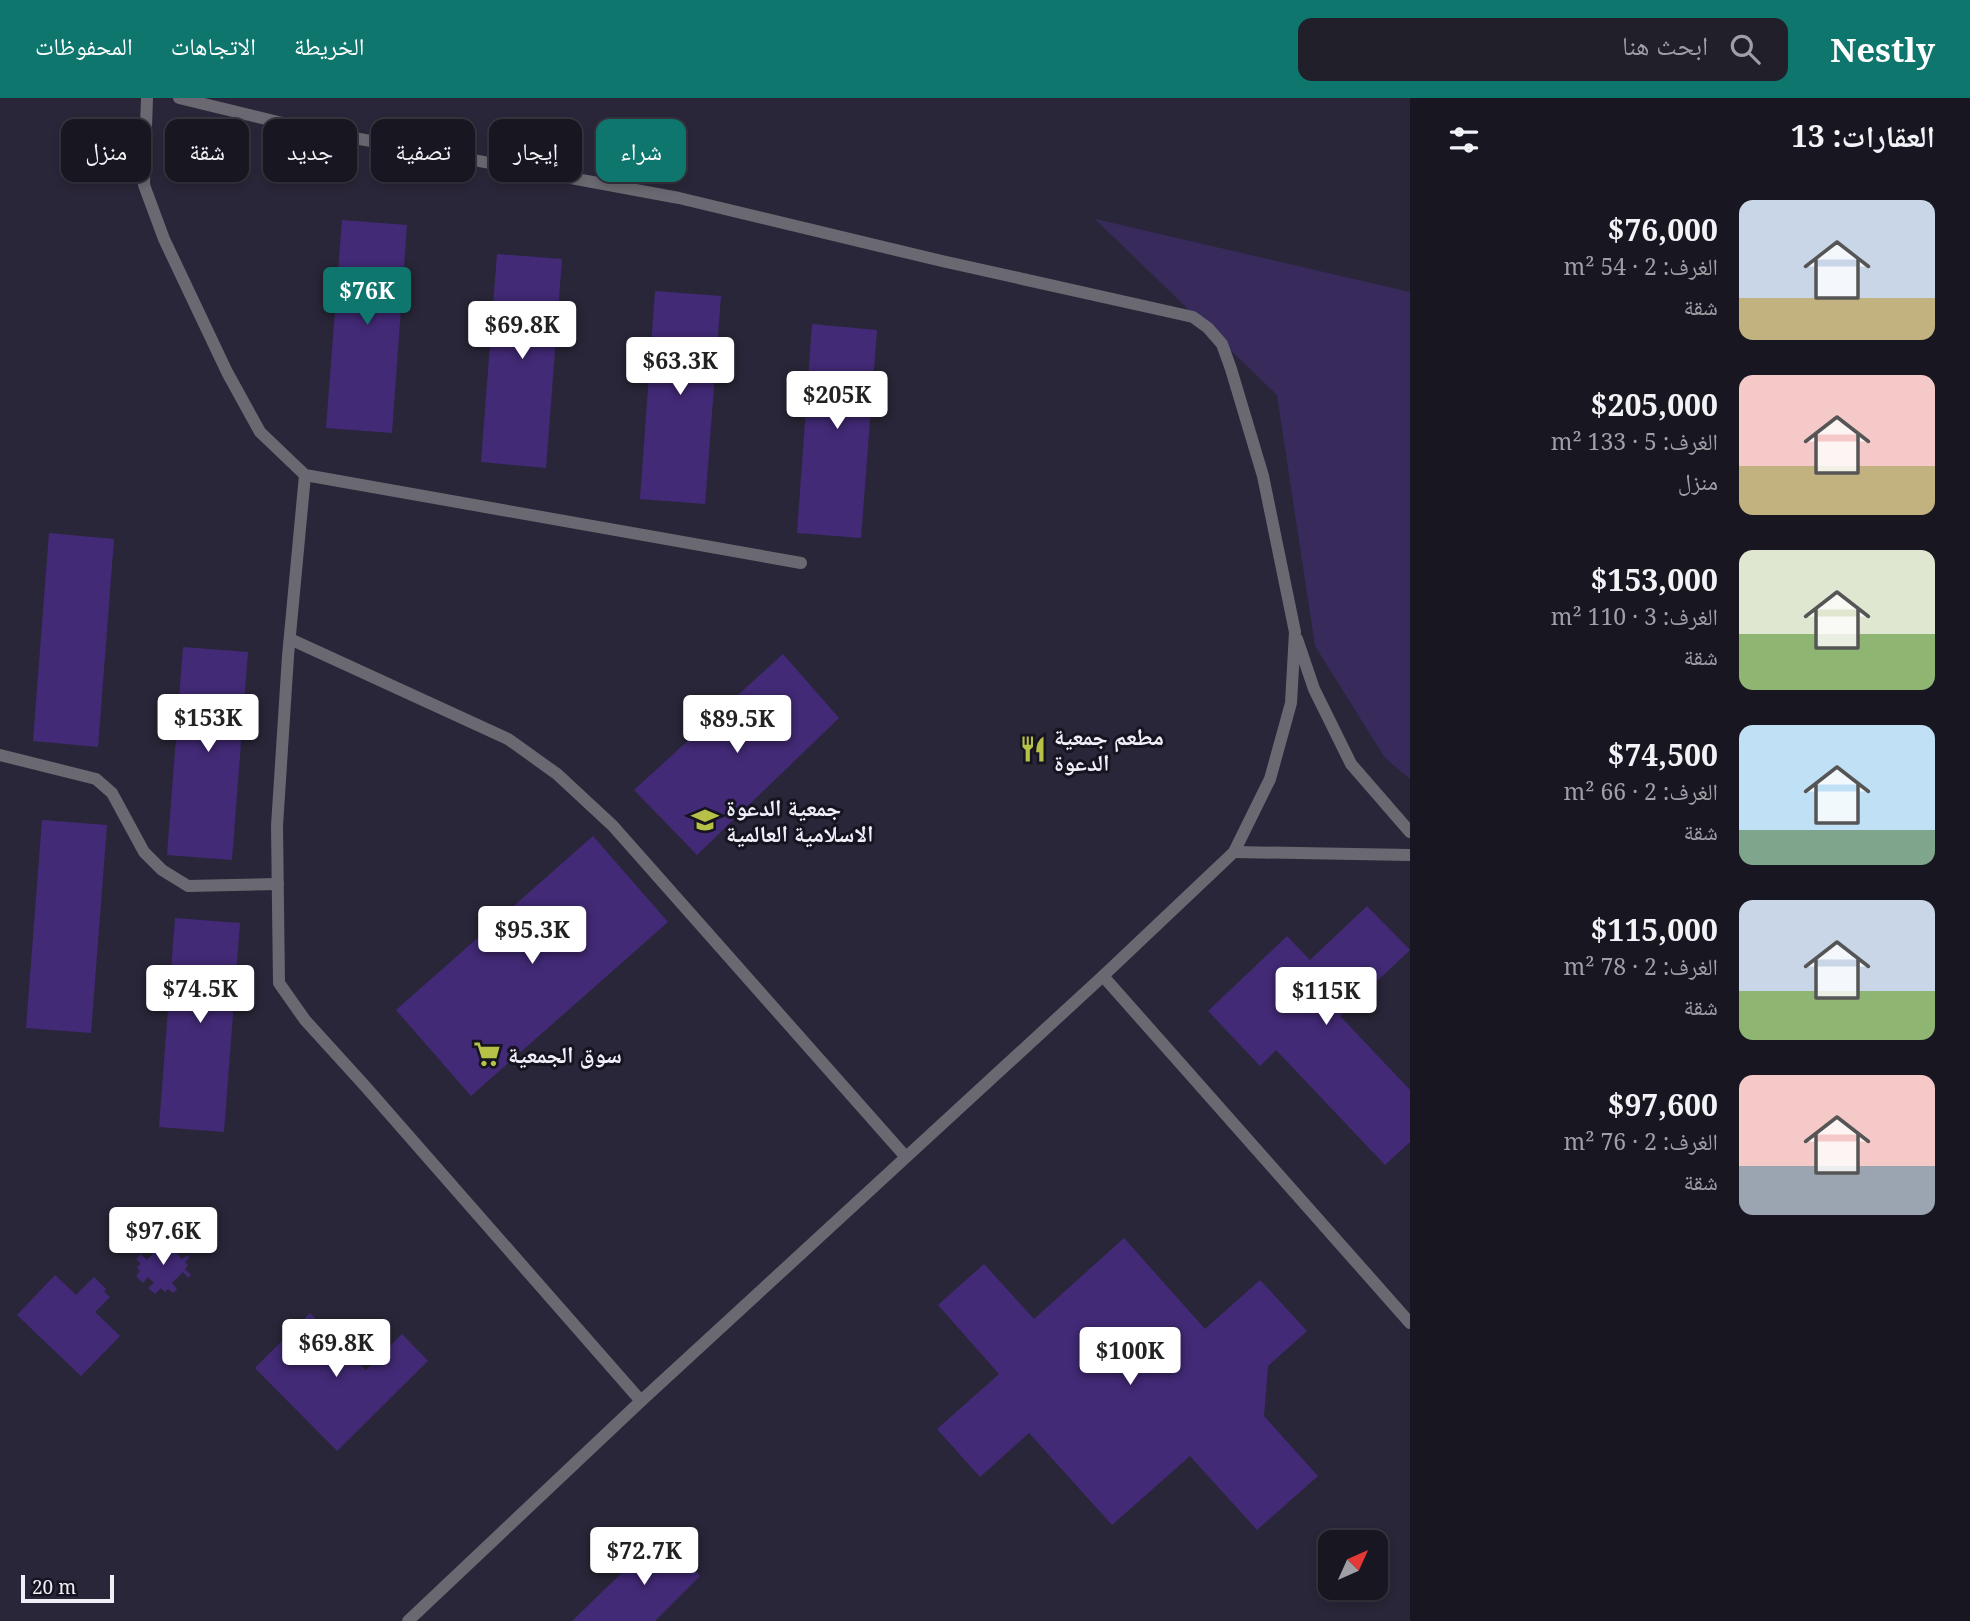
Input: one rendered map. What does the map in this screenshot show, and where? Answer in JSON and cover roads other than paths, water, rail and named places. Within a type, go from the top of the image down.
[{"type":"lane","points":[[147,98],[144,185],[164,239],[227,372],[260,432],[305,475],[801,563]]},
{"type":"lane","points":[[179,98],[311,130],[679,198],[1193,317],[1209,328],[1222,344],[1231,369],[1264,476],[1295,632],[1314,689],[1351,764],[1410,832]]},
{"type":"lane","points":[[305,475],[277,826],[279,983],[305,1020],[641,1401]]},
{"type":"lane","points":[[408,1621],[641,1401],[1234,852],[1270,779],[1291,703],[1295,632]]},
{"type":"lane","points":[[290,639],[508,739],[557,774],[613,825],[905,1156]]},
{"type":"lane","points":[[0,755],[96,779],[112,793],[144,852],[162,870],[188,886],[278,884]]},
{"type":"lane","points":[[1234,852],[1410,855]]},
{"type":"lane","points":[[1103,976],[1410,1323]]},
{"type":"place","name":"مطعم جمعية الدعوة","points":[[1033,749]]},
{"type":"place","name":"جمعية الدعوة الاسلامية العالمية","points":[[705,820]]},
{"type":"place","name":"سوق الجمعية","points":[[487,1054]]}]
